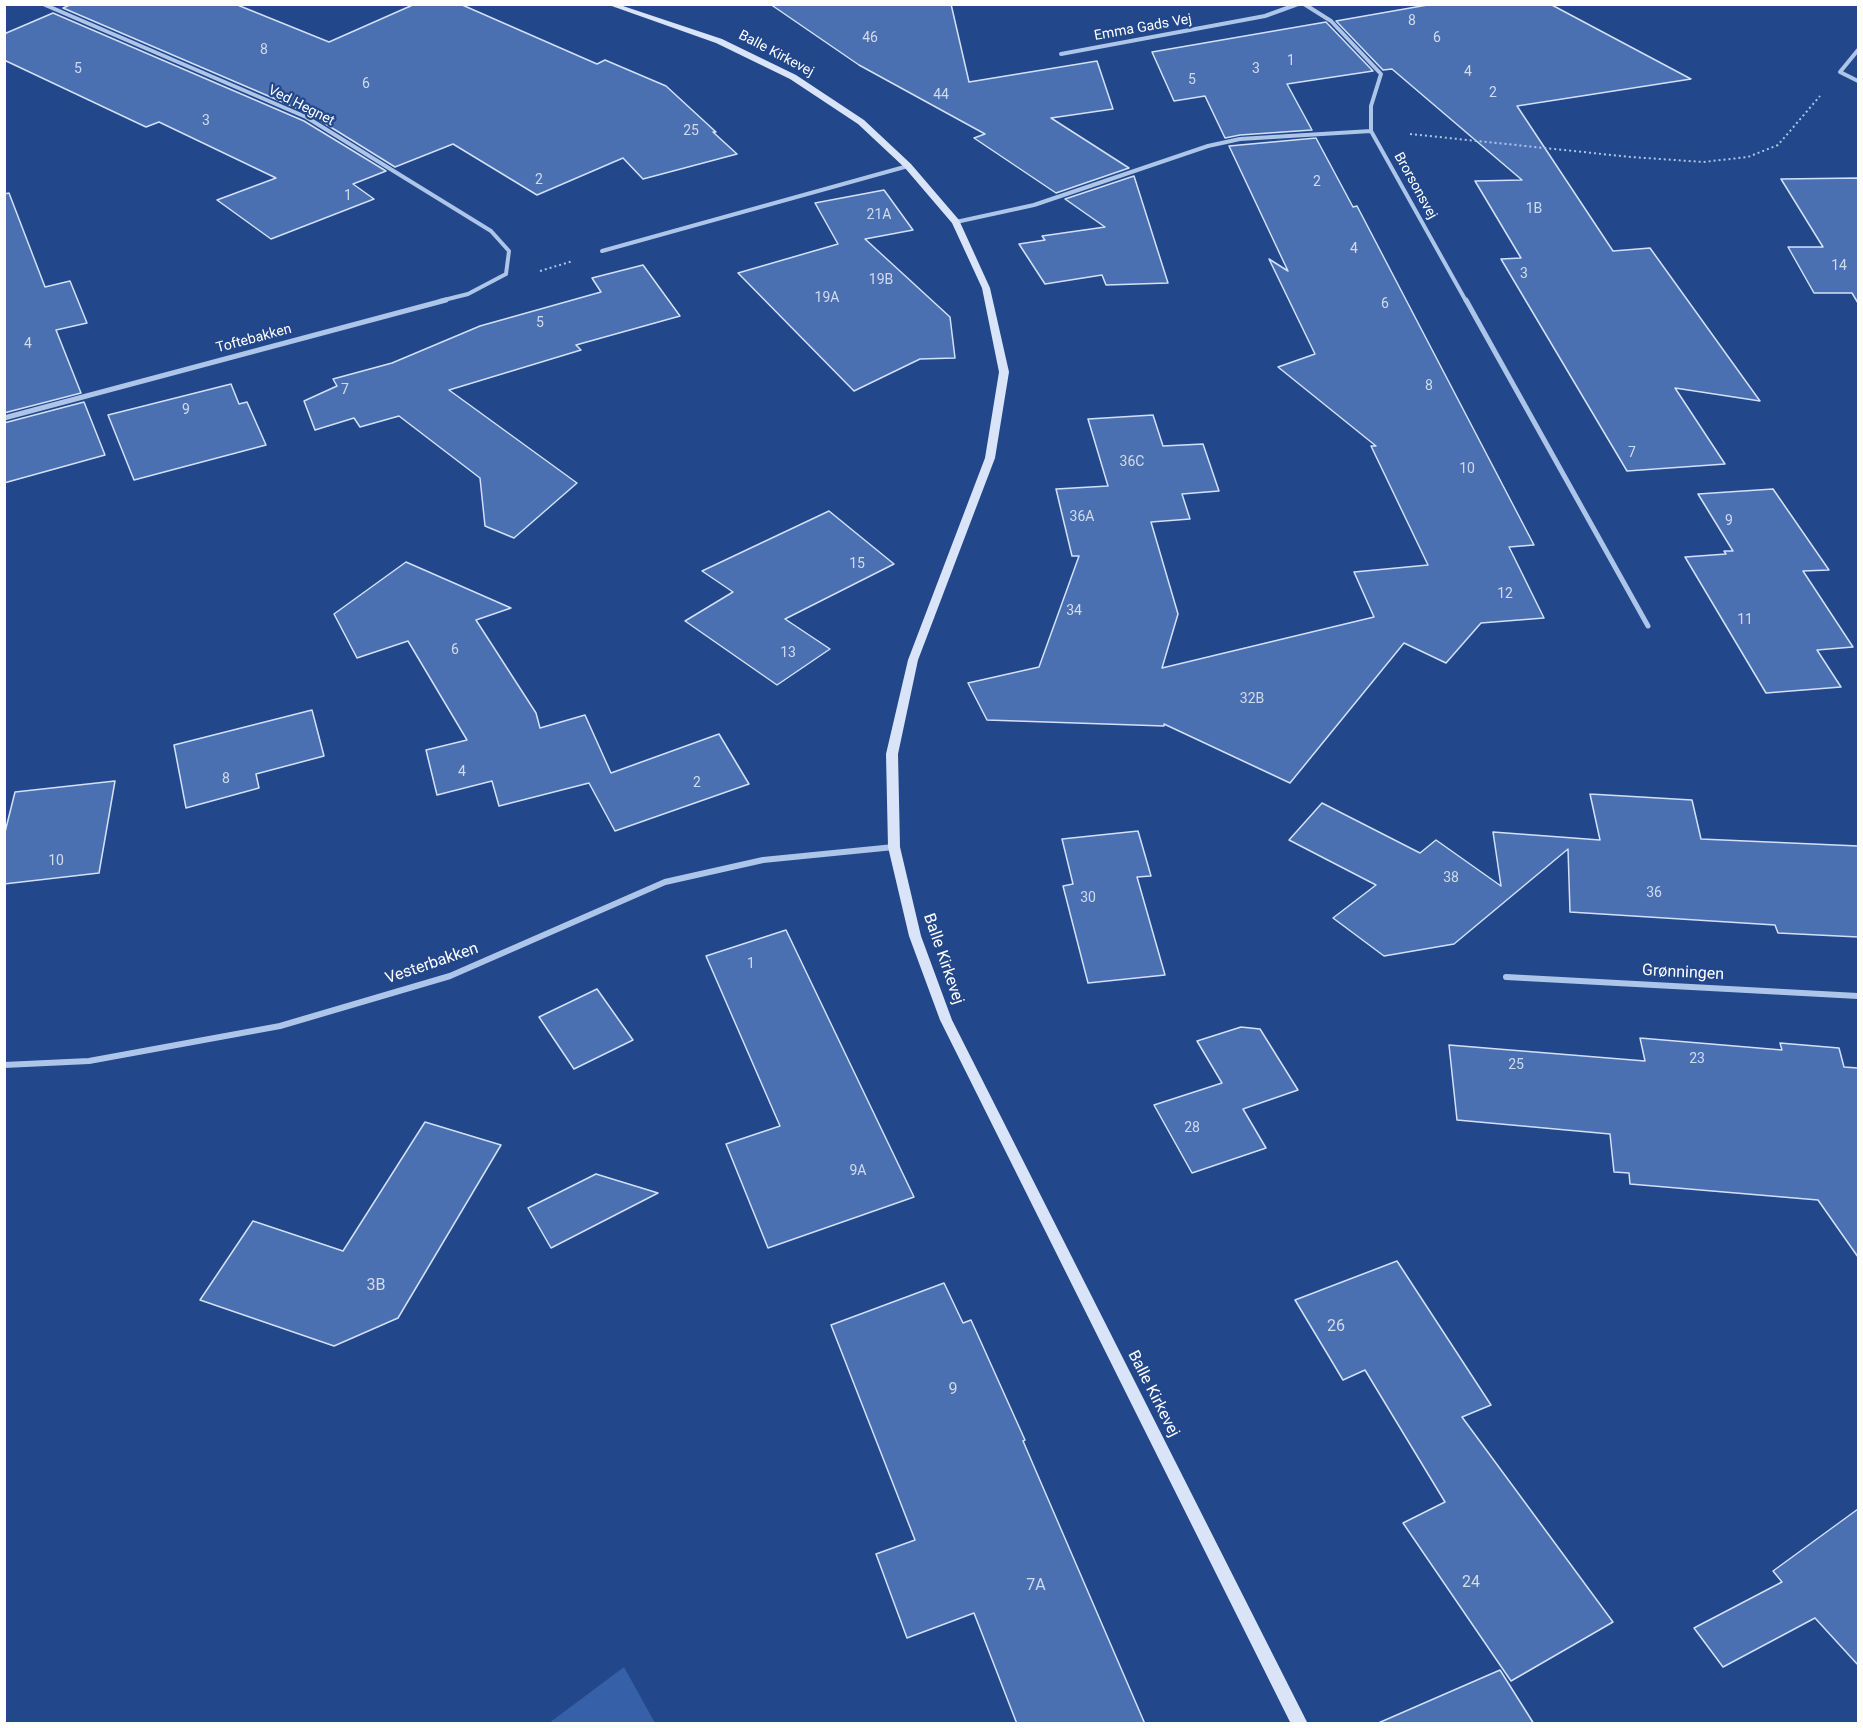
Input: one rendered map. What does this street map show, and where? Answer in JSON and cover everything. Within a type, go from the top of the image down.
[{"type":"street","name":"Ved Hegnet","points":[[44,4],[306,117],[492,231],[509,251],[506,274]]},
{"type":"street","name":"Balle Kirkevej","points":[[609,4],[719,41],[794,77],[861,122],[908,166],[956,222],[986,288],[1004,372],[990,458],[913,660],[892,754],[894,847],[915,936],[946,1020],[1300,1724]]},
{"type":"street","name":"Emma Gads Vej","points":[[1061,54],[1265,16],[1298,4]]},
{"type":"street","points":[[956,222],[1035,205],[1208,146],[1240,139],[1371,131],[1371,106],[1381,74],[1331,21],[1304,4]]},
{"type":"street","points":[[1858,50],[1840,72],[1858,81]]},
{"type":"street","name":"Brorsonsvej","points":[[1371,131],[1648,626]]},
{"type":"street","points":[[602,251],[908,166]]},
{"type":"street","name":"Toftebakken","points":[[4,418],[468,294],[506,274]]},
{"type":"street","name":"Vesterbakken","points":[[4,1065],[89,1061],[280,1026],[450,976],[665,882],[763,860],[894,847]]},
{"type":"street","name":"Grønningen","points":[[1506,977],[1858,996]]},
{"type":"path","points":[[1371,131],[1703,162],[1748,157],[1778,145],[1840,72]]},
{"type":"path","points":[[506,274],[545,271],[602,251]]},
{"type":"shaded area","points":[[624,1667],[655,1723],[549,1723]]},
{"type":"building","points":[[72,4],[235,4],[329,42],[415,4],[460,4],[597,64],[605,60],[666,86],[737,154],[643,179],[623,158],[537,195],[453,144],[395,167],[308,113],[63,8]]},
{"type":"building","points":[[770,4],[951,4],[969,82],[1097,61],[1113,109],[1051,118],[1129,168],[1056,193],[974,138],[985,134],[859,65]]},
{"type":"building","points":[[1433,4],[1550,4],[1691,79],[1517,106],[1613,251],[1650,248],[1760,401],[1675,388],[1725,464],[1627,471],[1501,259],[1521,258],[1475,181],[1522,180],[1392,69],[1383,70],[1336,21]]},
{"type":"building","points":[[53,13],[304,121],[386,171],[353,184],[374,199],[271,239],[217,200],[276,178],[159,122],[146,127],[4,60],[4,34]]},
{"type":"building","points":[[1326,22],[1373,71],[1287,84],[1312,130],[1225,138],[1205,96],[1174,101],[1152,52]]},
{"type":"building","points":[[1316,138],[1353,207],[1357,206],[1534,545],[1509,547],[1544,618],[1481,623],[1446,663],[1404,643],[1290,783],[1164,724],[1164,726],[987,720],[968,683],[1039,667],[1079,556],[1072,556],[1056,489],[1108,486],[1088,419],[1153,415],[1163,446],[1203,444],[1219,491],[1182,494],[1190,519],[1151,522],[1178,614],[1162,668],[1374,617],[1354,572],[1428,565],[1371,446],[1376,446],[1278,367],[1315,354],[1269,259],[1288,271],[1229,146]]},
{"type":"building","points":[[1134,176],[1168,283],[1106,285],[1102,275],[1045,284],[1019,244],[1045,240],[1042,236],[1105,227],[1065,199]]},
{"type":"building","points":[[1858,178],[1858,303],[1852,293],[1814,293],[1788,247],[1823,247],[1781,179]]},
{"type":"building","points":[[884,190],[913,230],[865,239],[950,317],[955,358],[920,359],[854,391],[738,273],[838,244],[815,203]]},
{"type":"building","points":[[9,193],[45,287],[70,281],[87,323],[56,330],[81,393],[4,413],[4,194]]},
{"type":"building","points":[[643,265],[680,316],[576,345],[581,350],[449,390],[577,483],[514,538],[485,526],[480,478],[399,416],[360,427],[354,418],[315,430],[304,401],[337,386],[333,379],[392,363],[480,326],[601,292],[592,278]]},
{"type":"building","points":[[231,384],[239,404],[247,402],[266,445],[134,480],[108,415]]},
{"type":"building","points":[[84,402],[105,455],[4,483],[4,423]]},
{"type":"building","points":[[1773,489],[1829,570],[1803,571],[1853,647],[1817,650],[1841,687],[1766,693],[1685,557],[1726,554],[1724,551],[1733,551],[1698,494]]},
{"type":"building","points":[[829,511],[894,564],[785,619],[830,649],[777,685],[685,621],[733,592],[702,571]]},
{"type":"building","points":[[406,562],[511,608],[476,620],[536,713],[540,728],[585,715],[611,773],[719,734],[749,784],[615,831],[589,783],[499,806],[492,781],[437,795],[426,750],[467,740],[408,641],[357,658],[334,614]]},
{"type":"building","points":[[312,710],[324,756],[256,774],[259,788],[186,808],[174,745]]},
{"type":"building","points":[[115,781],[99,873],[4,884],[4,836],[15,792]]},
{"type":"building","points":[[1590,794],[1692,800],[1701,839],[1858,846],[1858,937],[1778,933],[1775,925],[1570,912],[1568,849],[1454,944],[1384,956],[1333,918],[1376,885],[1289,840],[1322,803],[1420,853],[1436,840],[1501,886],[1493,832],[1600,840]]},
{"type":"building","points":[[1138,831],[1151,876],[1137,877],[1165,975],[1088,983],[1063,886],[1073,884],[1062,839]]},
{"type":"building","points":[[786,930],[914,1197],[768,1248],[726,1144],[780,1126],[706,956]]},
{"type":"building","points":[[597,989],[633,1040],[574,1069],[539,1017]]},
{"type":"building","points":[[1241,1027],[1260,1029],[1298,1090],[1243,1109],[1266,1148],[1192,1173],[1154,1105],[1222,1083],[1197,1041]]},
{"type":"building","points":[[1640,1038],[1782,1050],[1780,1043],[1839,1048],[1844,1067],[1858,1068],[1858,1257],[1818,1200],[1630,1184],[1629,1173],[1614,1172],[1610,1134],[1457,1120],[1449,1045],[1645,1061]]},
{"type":"building","points":[[425,1122],[501,1145],[398,1318],[334,1346],[200,1300],[253,1221],[343,1251]]},
{"type":"building","points":[[596,1174],[658,1193],[551,1248],[528,1208]]},
{"type":"building","points":[[1397,1261],[1491,1405],[1462,1417],[1613,1622],[1511,1681],[1403,1523],[1445,1502],[1365,1370],[1343,1380],[1295,1300]]},
{"type":"building","points":[[944,1283],[963,1323],[971,1320],[1025,1440],[1023,1441],[1145,1724],[1017,1724],[974,1613],[907,1638],[876,1554],[915,1540],[831,1325]]},
{"type":"building","points":[[1858,1509],[1858,1665],[1815,1618],[1723,1667],[1694,1628],[1782,1582],[1773,1571]]},
{"type":"building","points":[[1500,1670],[1534,1724],[1376,1724]]}]
